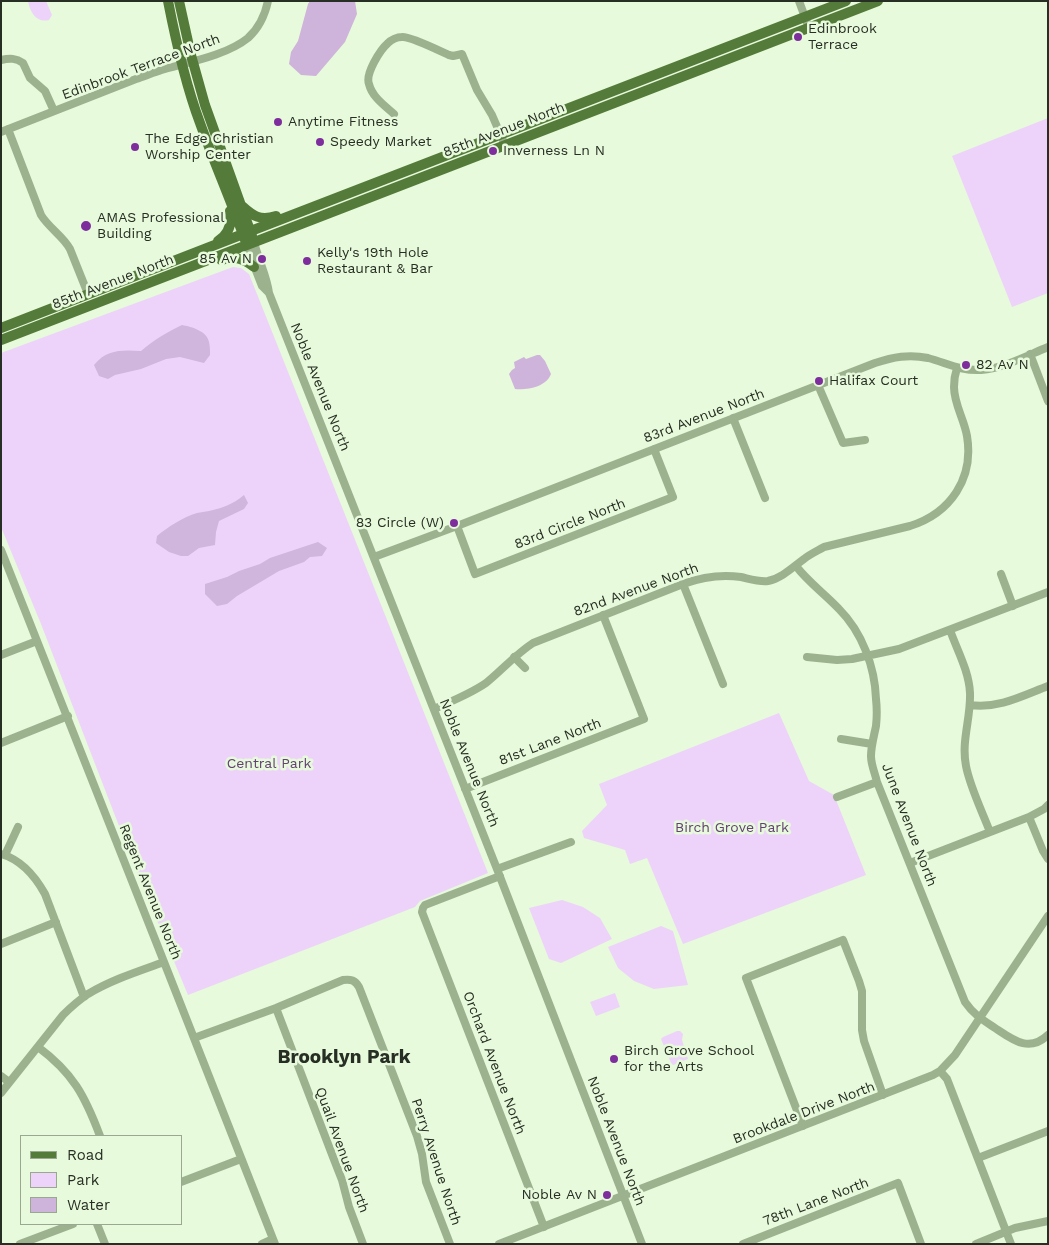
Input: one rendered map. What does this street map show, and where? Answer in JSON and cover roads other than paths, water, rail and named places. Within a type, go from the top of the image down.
[{"type":"main road","points":[[168,1],[182,65],[200,123],[222,181],[250,243]]},
{"type":"main road","points":[[179,1],[206,110],[241,206],[246,232]]},
{"type":"main road","name":"85th Avenue North","points":[[1,328],[846,1]]},
{"type":"main road","name":"85th Avenue North","points":[[1,340],[878,1]]},
{"type":"main road","points":[[209,247],[225,236],[231,223],[230,212],[222,189],[222,181]]},
{"type":"main road","points":[[241,206],[259,218],[269,218],[325,197],[340,196]]},
{"type":"main road","points":[[152,282],[162,283],[217,261],[236,257],[254,267]]},
{"type":"street","name":"Edinbrook Terrace North","points":[[5,130],[136,79],[225,51],[247,38],[255,29],[262,19],[268,1]]},
{"type":"street","points":[[799,1],[809,28]]},
{"type":"street","points":[[394,114],[384,106],[371,90],[368,75],[386,45],[395,38],[405,37],[450,55],[462,54],[478,94],[492,115],[505,145]]},
{"type":"street","points":[[1,60],[15,58],[24,63],[30,78],[45,91],[54,111]]},
{"type":"street","points":[[5,130],[41,215],[45,222],[66,242],[88,294]]},
{"type":"street","name":"Noble Avenue North","points":[[250,243],[254,267],[262,286],[269,293]]},
{"type":"street","name":"Noble Avenue North","points":[[250,243],[258,256],[268,283],[269,293],[499,873],[642,1244]]},
{"type":"street","name":"83rd Avenue North","points":[[374,557],[874,363],[895,357],[915,356],[928,358],[957,368],[981,370],[1048,348]]},
{"type":"street","points":[[1030,354],[1048,401]]},
{"type":"street","name":"82nd Avenue North","points":[[434,709],[470,693],[484,684],[533,643],[683,584],[716,575],[766,581],[776,579],[824,547],[905,531],[934,516],[944,508],[959,487],[967,463],[967,437],[954,392],[954,378],[957,368]]},
{"type":"street","points":[[818,386],[843,443],[865,440]]},
{"type":"street","points":[[733,418],[765,498]]},
{"type":"street","name":"83rd Circle North","points":[[457,526],[475,574],[673,498],[654,449]]},
{"type":"street","name":"Regent Avenue North","points":[[1,550],[274,1242]]},
{"type":"street","name":"June Avenue North","points":[[796,566],[840,610],[861,640],[868,656],[876,692],[876,718],[871,756],[877,782],[960,992],[969,1007],[980,1018],[1017,1042],[1025,1044],[1040,1041],[1048,1034]]},
{"type":"street","points":[[1001,574],[1014,606]]},
{"type":"street","points":[[683,584],[723,684]]},
{"type":"street","points":[[807,657],[837,660],[900,649],[1048,592]]},
{"type":"street","name":"81st Lane North","points":[[465,789],[644,719],[603,615]]},
{"type":"street","points":[[950,630],[967,675],[970,694],[970,706],[964,737],[966,766],[990,832]]},
{"type":"street","points":[[1,654],[37,641]]},
{"type":"street","points":[[514,657],[525,668]]},
{"type":"street","points":[[970,706],[979,707],[998,704],[1048,686]]},
{"type":"street","points":[[1,743],[68,716]]},
{"type":"street","points":[[841,740],[872,744]]},
{"type":"street","points":[[838,797],[877,782]]},
{"type":"street","points":[[910,863],[1029,817],[1048,805]]},
{"type":"street","points":[[1029,817],[1042,851],[1048,858]]},
{"type":"street","points":[[18,827],[3,855],[21,864],[31,872],[39,883],[45,894],[84,997]]},
{"type":"street","points":[[499,873],[571,842]]},
{"type":"street","name":"Orchard Avenue North","points":[[499,873],[425,905],[422,912],[544,1227]]},
{"type":"street","name":"Brookdale Drive North","points":[[499,1244],[924,1079],[940,1071],[954,1055],[980,1018],[1048,916]]},
{"type":"street","points":[[1,944],[56,922]]},
{"type":"street","points":[[803,1126],[746,978],[843,940],[862,991],[862,1030],[864,1041],[883,1095]]},
{"type":"street","points":[[1,1093],[63,1015],[75,1004],[103,987],[164,962]]},
{"type":"street","name":"Perry Avenue North","points":[[276,1008],[343,980],[351,979],[356,982],[417,1136],[426,1182],[450,1244]]},
{"type":"street","points":[[194,1038],[276,1008]]},
{"type":"street","name":"Quail Avenue North","points":[[276,1008],[336,1165],[363,1244]]},
{"type":"street","points":[[38,1047],[62,1067],[74,1081],[83,1096],[100,1135]]},
{"type":"street","points":[[940,1071],[947,1079],[1011,1244]]},
{"type":"street","points":[[1,1076],[9,1082]]},
{"type":"street","points":[[978,1158],[1048,1131]]},
{"type":"street","points":[[182,1182],[241,1159]]},
{"type":"street","name":"78th Lane North","points":[[743,1244],[898,1183],[921,1244]]},
{"type":"street","points":[[976,1244],[1020,1227],[1048,1220]]},
{"type":"street","points":[[20,1244],[52,1228],[68,1225]]},
{"type":"street","points":[[97,1225],[105,1244]]},
{"type":"street","points":[[262,1244],[274,1242]]},
{"type":"water","points":[[310,1],[355,1],[357,14],[345,42],[316,76],[301,75],[289,64],[291,52],[298,41]]},
{"type":"water","points":[[540,355],[545,361],[551,374],[549,378],[536,387],[515,389],[509,374],[515,368],[514,362],[524,357],[526,359]]},
{"type":"place","name":"Edinbrook Terrace","points":[[798,37]]},
{"type":"place","name":"Anytime Fitness","points":[[278,122]]},
{"type":"place","name":"Speedy Market","points":[[320,142]]},
{"type":"place","name":"The Edge Christian Worship Center","points":[[135,147]]},
{"type":"place","name":"Inverness Ln N","points":[[493,151]]},
{"type":"place","name":"AMAS Professional Building","points":[[86,226]]},
{"type":"place","name":"85 Av N","points":[[262,259]]},
{"type":"place","name":"Kelly's 19th Hole Restaurant & Bar","points":[[307,261]]},
{"type":"place","name":"82 Av N","points":[[966,365]]},
{"type":"place","name":"Halifax Court","points":[[819,381]]},
{"type":"place","name":"83 Circle (W)","points":[[454,523]]},
{"type":"place","name":"Birch Grove School for the Arts","points":[[614,1059]]},
{"type":"place","name":"Noble Av N","points":[[607,1195]]},
{"type":"district","name":"Brooklyn Park","points":[[344,1057]]},
{"type":"park label","name":"Central Park","points":[[269,764]]},
{"type":"park label","name":"Birch Grove Park","points":[[732,828]]}]
